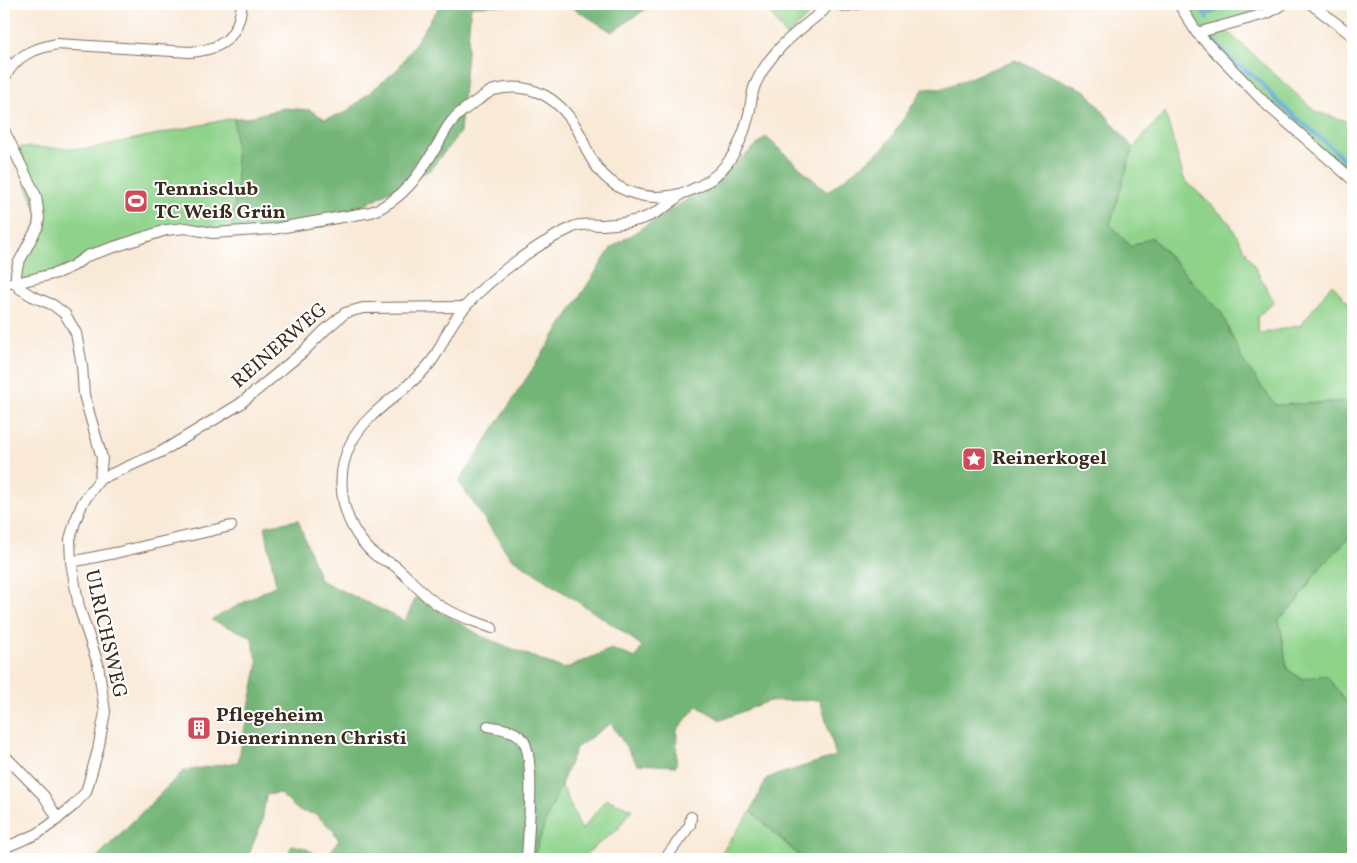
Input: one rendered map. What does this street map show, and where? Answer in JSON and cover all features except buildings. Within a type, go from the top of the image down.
[{"type":"street","points":[[4,79],[8,63],[36,48],[57,44],[189,52],[207,51],[222,44],[233,33],[240,18],[242,4]]},
{"type":"street","points":[[4,284],[57,273],[74,266],[87,256],[166,230],[186,228],[213,233],[273,229],[378,210],[388,204],[417,178],[452,121],[473,103],[492,91],[513,87],[535,90],[550,98],[563,110],[579,132],[591,159],[611,183],[643,196],[680,194],[695,189],[718,174],[732,159],[738,148],[748,118],[755,86],[767,65],[784,42],[823,11],[828,4]]},
{"type":"street","points":[[837,4],[845,6],[858,4]]},
{"type":"street","points":[[1179,4],[1197,32],[1267,105],[1353,180]]},
{"type":"street","points":[[1197,32],[1268,13],[1283,4]]},
{"type":"street","points":[[1311,4],[1353,36]]},
{"type":"street","points":[[4,130],[36,196],[39,218],[38,226],[18,264],[16,282],[20,288],[32,296],[53,305],[65,314],[76,333],[82,365],[84,395],[102,458],[100,479]]},
{"type":"street","points":[[492,628],[439,606],[394,564],[376,556],[358,536],[343,502],[341,484],[343,467],[350,445],[381,407],[413,382],[432,361],[453,322],[480,289],[525,255],[575,226],[620,224],[644,219],[667,207],[680,194]]},
{"type":"street","name":"REINERWEG","points":[[161,452],[240,404],[304,352],[345,313],[362,308],[465,307]]},
{"type":"street","name":"ULRICHSWEG","points":[[4,848],[37,834],[58,819],[86,792],[98,750],[105,712],[98,664],[79,607],[71,562],[70,539],[74,522],[83,502],[100,479],[161,452]]},
{"type":"street","name":"ULRICHSWEG","points":[[71,562],[231,526]]},
{"type":"street","points":[[488,726],[506,729],[517,734],[523,740],[530,758],[526,859]]},
{"type":"street","points":[[4,755],[44,796],[58,819]]},
{"type":"street","points":[[665,859],[690,825],[691,817]]},
{"type":"green space","points":[[441,4],[567,4],[471,6],[460,132],[431,169],[324,227],[231,232],[237,182],[234,118],[246,118],[284,108],[310,110],[325,119],[345,113],[398,69]]},
{"type":"green space","points":[[567,4],[653,4],[612,32]]},
{"type":"green space","points":[[764,4],[819,4],[787,37]]},
{"type":"green space","points":[[1190,4],[1276,4],[1242,15],[1226,30],[1316,112],[1353,123],[1353,177],[1292,129],[1197,33]]},
{"type":"green space","points":[[1015,60],[1086,91],[1133,148],[1110,224],[1131,247],[1151,237],[1221,312],[1242,359],[1275,405],[1353,401],[1353,533],[1320,568],[1296,603],[1279,619],[1287,669],[1301,679],[1326,675],[1353,711],[1353,859],[806,859],[801,857],[751,811],[767,778],[836,756],[820,700],[769,701],[721,720],[697,706],[677,730],[676,766],[637,764],[611,723],[576,748],[545,823],[533,859],[325,859],[339,840],[332,829],[315,814],[299,811],[279,793],[266,795],[262,822],[247,859],[95,859],[183,771],[238,762],[258,663],[251,636],[211,620],[276,585],[265,526],[298,520],[320,580],[405,621],[416,597],[483,637],[564,669],[611,649],[636,658],[642,646],[510,557],[459,482],[612,247],[713,183],[766,137],[827,192],[884,148],[924,88],[941,89]]},
{"type":"green space","points":[[1165,112],[1184,179],[1229,222],[1274,301],[1257,318],[1259,334],[1301,325],[1332,284],[1353,309],[1353,401],[1275,405],[1242,360],[1221,312],[1152,237],[1131,247],[1110,224],[1133,148]]},
{"type":"green space","name":"Tennisclub TC Weiß Grün","points":[[234,118],[237,182],[231,232],[186,228],[16,283],[39,218],[15,154],[21,147],[87,149]]},
{"type":"green space","points":[[1353,533],[1353,711],[1287,669],[1279,619],[1296,603],[1320,568]]},
{"type":"green space","points":[[561,784],[582,830],[606,799],[632,809],[618,829],[579,859],[533,859],[545,823]]},
{"type":"green space","points":[[751,811],[800,857],[806,859],[717,859]]},
{"type":"green space","points":[[292,845],[305,848],[324,859],[286,859]]},
{"type":"water","points":[[1198,4],[1234,4],[1204,16]]},
{"type":"waterway","points":[[1207,10],[1207,19]]},
{"type":"waterway","points":[[1210,37],[1233,62],[1259,80],[1276,100],[1353,168]]},
{"type":"place","name":"Tennisclub TC Weiß Grün","points":[[136,201]]},
{"type":"place","name":"Reinerkogel","points":[[974,459]]},
{"type":"place","name":"Pflegeheim Dienerinnen Christi","points":[[199,728]]}]
